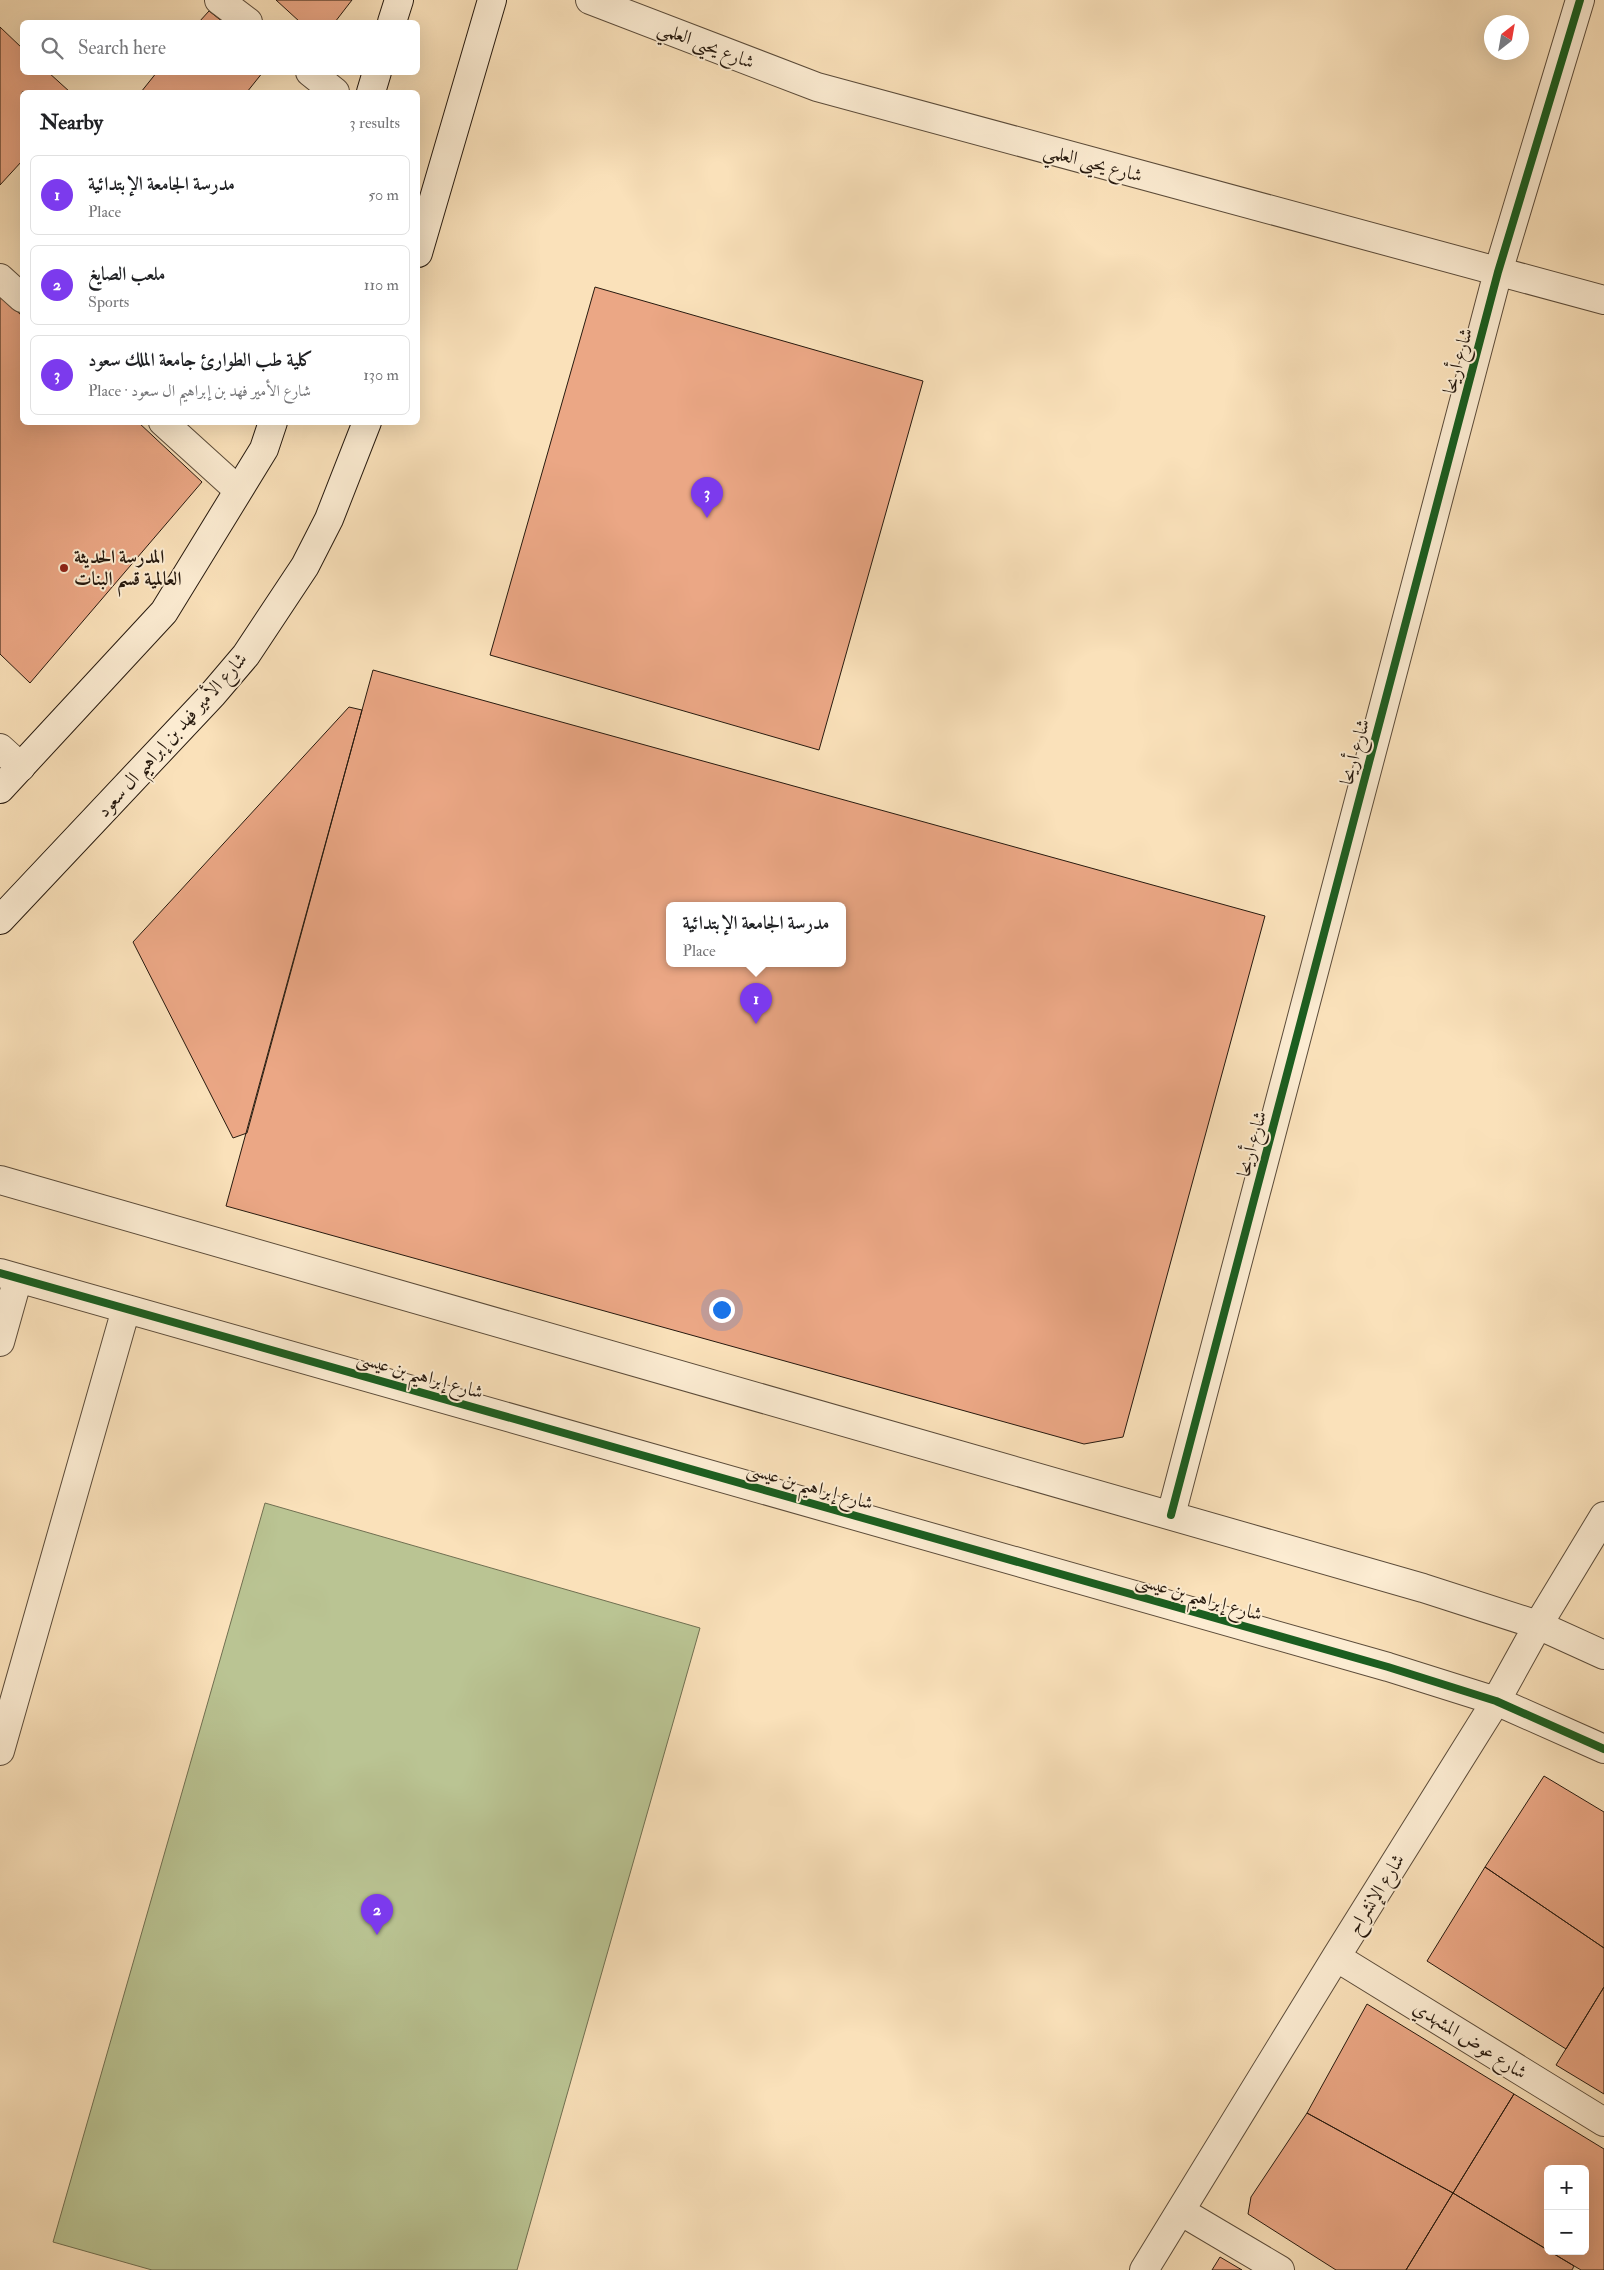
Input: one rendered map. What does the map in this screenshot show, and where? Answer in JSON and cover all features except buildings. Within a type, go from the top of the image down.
[{"type":"street","points":[[220,0],[245,20]]},
{"type":"street","points":[[393,20],[399,0]]},
{"type":"street","points":[[420,246],[492,0]]},
{"type":"street","name":"شارع يحيى العلمي","points":[[590,0],[817,87],[1604,300]]},
{"type":"street","name":"شارع أريحا","points":[[1171,1515],[1498,272],[1580,0]]},
{"type":"street","points":[[314,75],[332,90]]},
{"type":"street","points":[[372,90],[376,75]]},
{"type":"street","points":[[0,278],[20,296]]},
{"type":"street","points":[[165,425],[238,490]]},
{"type":"street","points":[[0,789],[164,612],[264,449],[271,425]]},
{"type":"street","name":"شارع الأمير فهد بن إبراهيم ال سعود","points":[[0,920],[212,695],[246,655],[305,566],[333,511],[367,425]]},
{"type":"street","points":[[0,748],[21,767]]},
{"type":"street","points":[[0,1180],[1423,1588],[1538,1626],[1604,1655]]},
{"type":"street","points":[[0,1342],[9,1276]]},
{"type":"street","name":"شارع إبراهيم بن عيسى","points":[[9,1276],[1368,1662],[1496,1701],[1604,1748]]},
{"type":"street","points":[[0,1751],[126,1310]]},
{"type":"street","name":"شارع الإنشراح","points":[[1144,2270],[1182,2212],[1336,1957],[1496,1701],[1538,1626],[1604,1516]]},
{"type":"street","name":"شارع عوض المشهدي","points":[[1336,1957],[1604,2122]]},
{"type":"street","points":[[1182,2212],[1280,2270]]},
{"type":"green space","points":[[265,1503],[700,1628],[517,2270],[152,2270],[53,2242]]},
{"type":"cycle path","points":[[1171,1515],[1498,272],[1580,0]]},
{"type":"cycle path","points":[[0,1273],[1388,1667],[1496,1701],[1604,1749]]},
{"type":"place","name":"كلية طب الطوارئ جامعة الملك سعود","points":[[707,518]]},
{"type":"place","name":"المدرسة الحديثة العالمية قسم البنات","points":[[64,568]]},
{"type":"place","name":"مدرسة الجامعة الإبتدائية","points":[[756,1024]]},
{"type":"place","name":"ملعب الصايغ","points":[[377,1935]]}]
